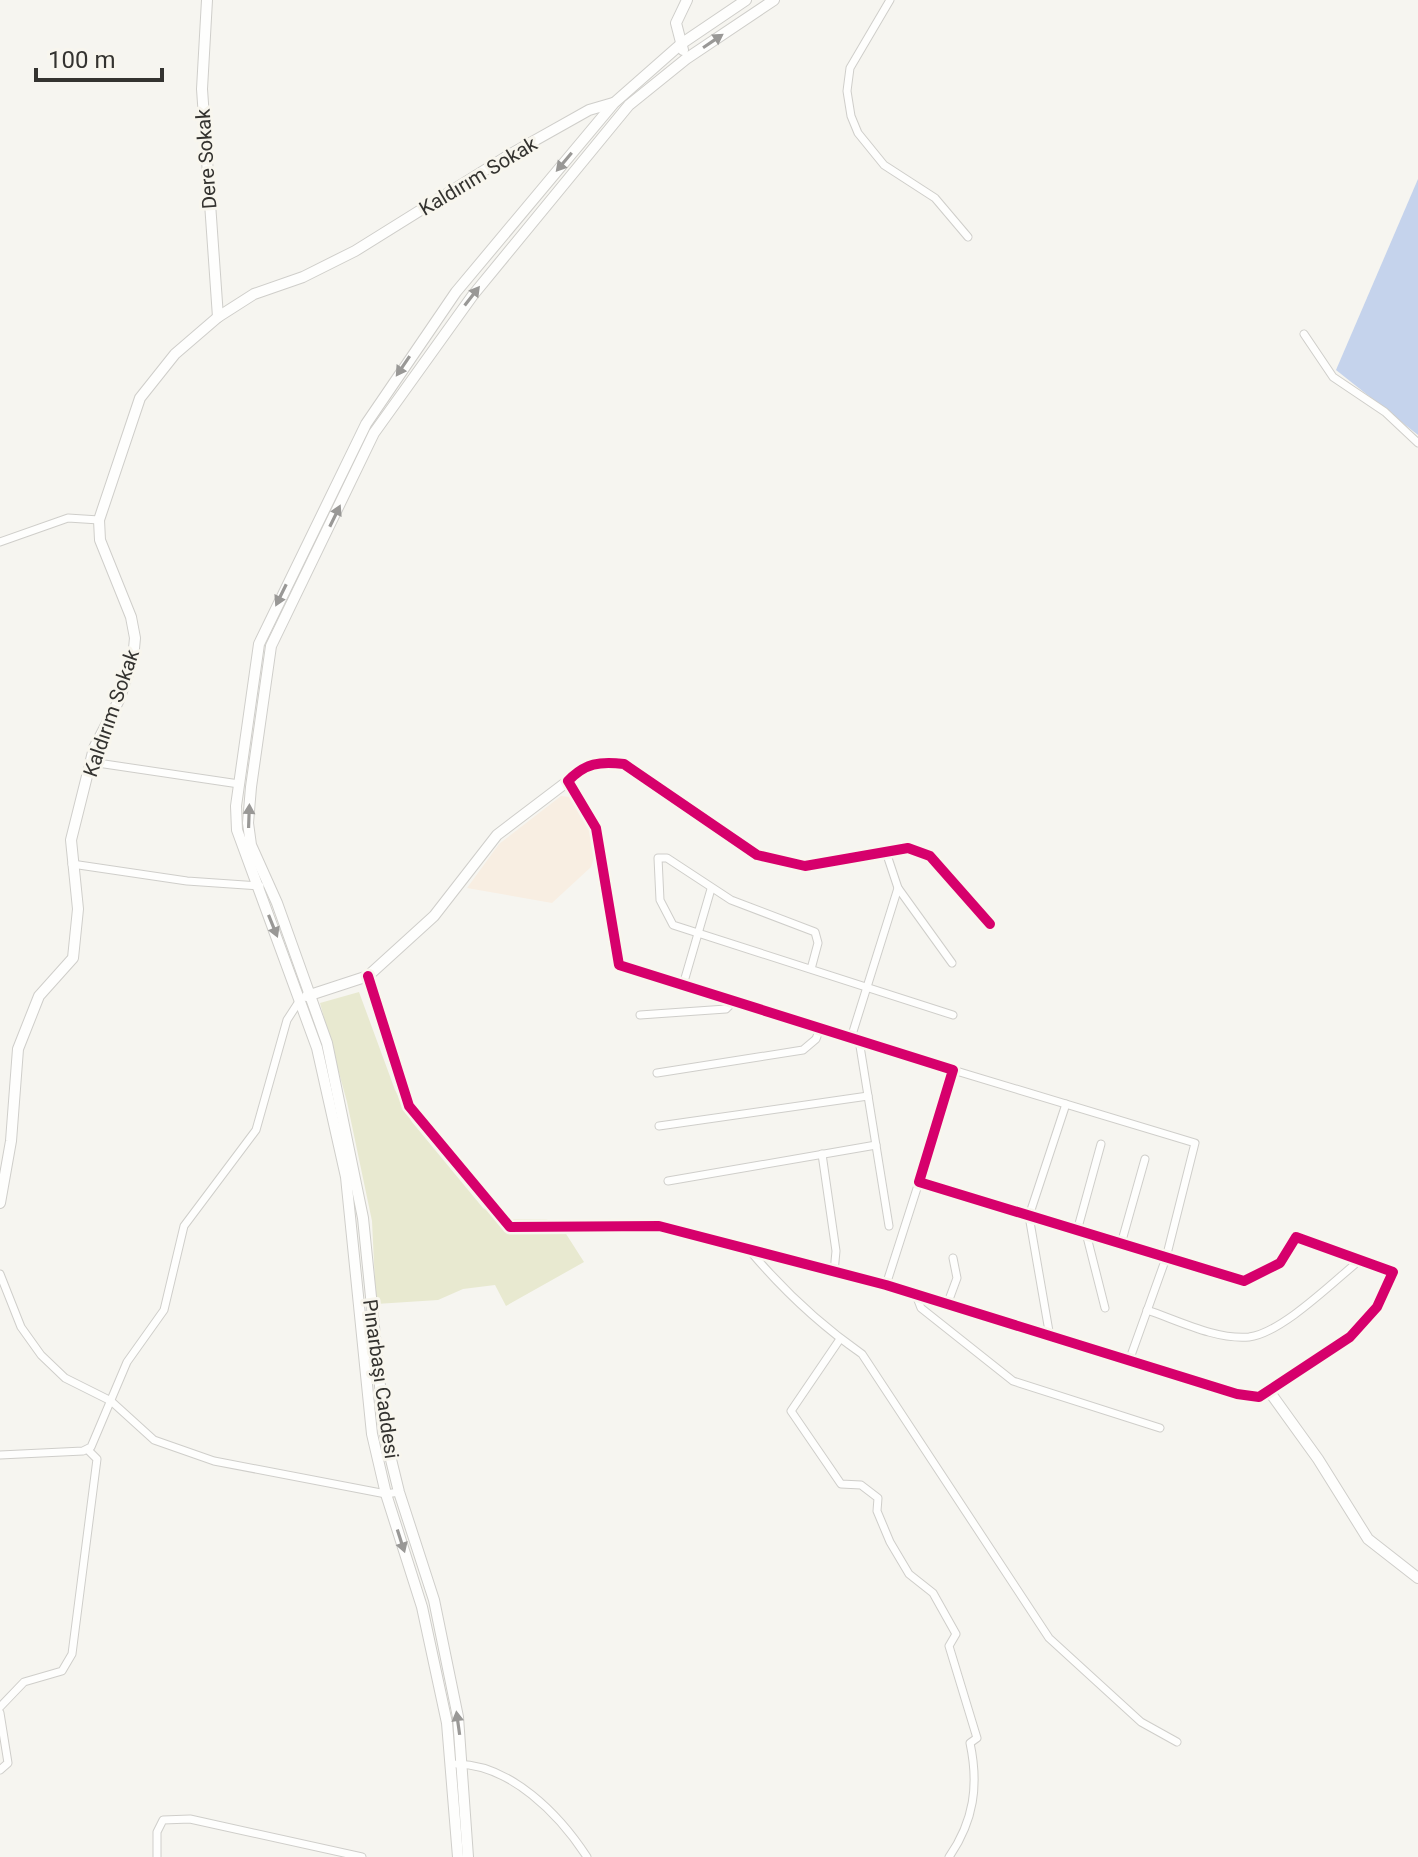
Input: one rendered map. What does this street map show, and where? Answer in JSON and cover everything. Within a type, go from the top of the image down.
[{"type":"street","name":"Dere Sokak","points":[[207,0],[202,89],[218,317]]},
{"type":"street","points":[[686,59],[676,23],[687,0]]},
{"type":"street","name":"Kaldırım Sokak","points":[[614,103],[681,44],[746,0]]},
{"type":"street","points":[[458,1857],[457,1764],[422,1607],[386,1494],[371,1424],[346,1177],[306,996],[268,883],[251,845],[248,823],[271,646],[374,433],[473,295],[629,105],[686,59],[774,0]]},
{"type":"street","points":[[890,0],[850,68],[847,91],[854,126],[884,165],[935,198],[968,237]]},
{"type":"street","name":"Kaldırım Sokak","points":[[0,1203],[11,1141],[18,1049],[39,996],[73,958],[78,909],[71,840],[94,748],[124,689],[135,638],[131,617],[100,540],[99,520],[135,407],[146,387],[175,354],[218,317],[254,294],[341,259],[509,155],[589,110],[614,103],[629,105]]},
{"type":"street","points":[[306,996],[257,887],[237,830],[239,784],[259,644],[366,424],[456,292],[614,103]]},
{"type":"street","points":[[1304,334],[1333,377],[1385,412],[1418,443]]},
{"type":"street","points":[[0,542],[68,518],[99,520]]},
{"type":"street","points":[[91,762],[239,784]]},
{"type":"street","points":[[88,1450],[127,1362],[164,1310],[184,1226],[256,1130],[287,1020],[306,996],[368,976],[434,916],[497,835],[568,781],[581,767],[605,762],[624,764],[757,855],[780,862],[805,866],[908,848],[930,856],[990,924]]},
{"type":"street","points":[[568,781],[596,828],[619,965],[1195,1143],[1166,1258],[1129,1361]]},
{"type":"street","points":[[886,852],[898,888],[952,963]]},
{"type":"street","points":[[811,969],[818,943],[815,932],[731,900],[667,858],[658,858],[660,900],[667,919],[673,925],[953,1015]]},
{"type":"street","points":[[72,864],[187,881],[257,887],[268,883]]},
{"type":"street","points":[[889,1226],[868,1096],[855,1039],[867,986],[898,888]]},
{"type":"street","points":[[683,985],[711,889]]},
{"type":"street","points":[[368,976],[409,1106],[510,1227],[659,1226],[886,1285],[1237,1394],[1259,1397],[1350,1337],[1377,1307],[1393,1272],[1296,1237],[1280,1263],[1244,1281],[919,1182]]},
{"type":"street","name":"Pınarbaşı Caddesi","points":[[306,996],[327,1043],[363,1218],[385,1435],[399,1492],[434,1600],[458,1717],[457,1764],[468,1857]]},
{"type":"street","points":[[640,1015],[726,1009],[734,1001]]},
{"type":"street","points":[[657,1073],[803,1050],[816,1039],[820,1028]]},
{"type":"street","points":[[886,1285],[953,1070]]},
{"type":"street","points":[[659,1126],[868,1096]]},
{"type":"street","points":[[1050,1337],[1029,1216],[1066,1104]]},
{"type":"street","points":[[1101,1144],[1082,1232],[1105,1308]]},
{"type":"street","points":[[668,1181],[876,1145]]},
{"type":"street","points":[[822,1154],[836,1251],[834,1272]]},
{"type":"street","points":[[1121,1244],[1145,1159]]},
{"type":"street","points":[[750,1250],[780,1286],[840,1339],[862,1354],[1049,1638],[1141,1722],[1177,1742]]},
{"type":"street","points":[[947,1305],[957,1278],[953,1258]]},
{"type":"street","points":[[1147,1310],[1208,1330],[1248,1337],[1285,1320],[1360,1260]]},
{"type":"street","points":[[0,1274],[21,1327],[41,1355],[65,1378],[111,1401],[142,1433],[168,1448],[214,1461],[386,1494],[399,1492]]},
{"type":"street","points":[[916,1295],[921,1308],[1013,1381],[1160,1428]]},
{"type":"street","points":[[840,1339],[791,1411],[841,1484],[861,1485],[878,1498],[877,1511],[890,1542],[909,1574],[933,1593],[956,1634],[949,1646],[977,1738],[970,1743],[975,1802],[964,1836],[949,1857]]},
{"type":"street","points":[[1269,1391],[1318,1459],[1368,1539],[1391,1561],[1418,1578]]},
{"type":"street","points":[[0,1455],[88,1450],[97,1459],[72,1654],[62,1671],[24,1682],[0,1707]]},
{"type":"street","points":[[0,1713],[8,1763],[0,1770]]},
{"type":"street","points":[[457,1764],[478,1765],[529,1793],[552,1813],[587,1857]]},
{"type":"street","points":[[157,1857],[157,1832],[163,1820],[190,1819],[362,1857]]},
{"type":"shaded area","points":[[561,796],[570,797],[591,826],[595,855],[591,867],[552,903],[467,888],[499,844]]},
{"type":"green space","points":[[359,992],[395,1090],[412,1122],[483,1208],[505,1219],[546,1219],[561,1226],[584,1262],[506,1306],[495,1285],[463,1289],[438,1300],[376,1304],[372,1221],[347,1102],[320,1003]]},
{"type":"water","points":[[1418,179],[1418,435],[1336,370]]},
{"type":"cycle path","points":[[368,976],[409,1106],[510,1227],[659,1226],[886,1285],[1237,1394],[1259,1397],[1350,1337],[1377,1307],[1393,1272],[1296,1237],[1280,1263],[1244,1281],[919,1182],[953,1070],[619,965],[596,828],[568,781],[593,765],[624,764],[757,855],[805,866],[908,848],[930,856],[990,924]]}]
